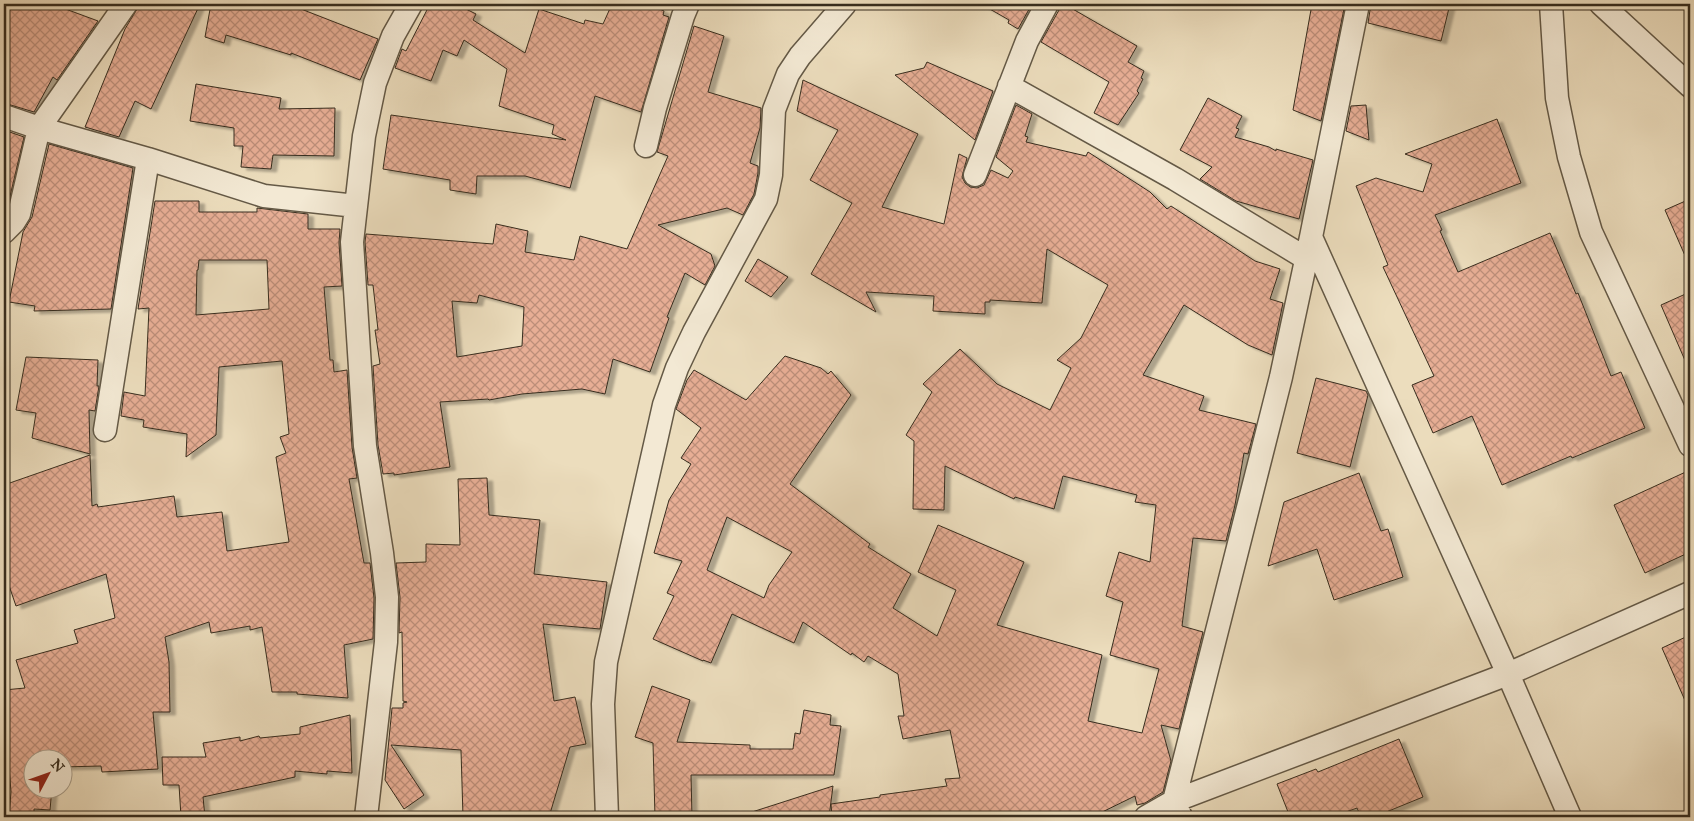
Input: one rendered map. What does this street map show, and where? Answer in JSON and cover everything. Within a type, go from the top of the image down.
[{"type":"street","points":[[4,232],[19,214],[39,128],[126,4]]},
{"type":"street","points":[[366,817],[386,642],[387,597],[365,446],[352,242],[364,136],[375,83],[393,36],[411,4]]},
{"type":"street","points":[[607,817],[603,704],[606,662],[664,405],[677,368],[694,332],[766,199],[771,175],[774,110],[788,74],[800,56],[844,4]]},
{"type":"street","points":[[975,175],[1027,41],[1047,4]]},
{"type":"street","points":[[1177,809],[1281,377],[1307,259],[1358,4]]},
{"type":"street","points":[[1550,4],[1558,98],[1569,157],[1591,232],[1690,445]]},
{"type":"street","points":[[1600,4],[1690,86]]},
{"type":"street","points":[[646,146],[680,8]]},
{"type":"street","points":[[1009,86],[1174,178],[1307,259]]},
{"type":"street","points":[[4,116],[264,196],[356,206]]},
{"type":"street","points":[[105,430],[148,159]]},
{"type":"street","points":[[1311,237],[1508,674],[1570,817]]},
{"type":"street","points":[[1146,817],[1177,809],[1508,674],[1690,593]]},
{"type":"building","points":[[4,4],[52,4],[98,21],[57,80],[53,77],[34,112],[4,103]]},
{"type":"building","points":[[140,4],[200,4],[151,109],[135,101],[119,137],[85,127],[125,29]]},
{"type":"building","points":[[211,4],[302,4],[301,9],[378,39],[360,80],[291,53],[291,55],[226,35],[224,43],[205,37]]},
{"type":"building","points":[[430,4],[456,4],[476,14],[473,20],[525,53],[539,9],[584,24],[585,20],[603,24],[612,4],[648,4],[664,11],[663,15],[669,17],[641,112],[595,96],[570,188],[525,176],[477,176],[476,194],[450,190],[450,180],[383,169],[391,115],[566,140],[552,134],[554,125],[499,106],[507,69],[464,40],[457,56],[443,50],[431,81],[395,68],[402,49],[406,51]]},
{"type":"building","points":[[981,4],[1032,4],[1018,29],[1008,23],[1009,20]]},
{"type":"building","points":[[1060,4],[1064,4],[1137,46],[1128,62],[1144,71],[1141,78],[1143,79],[1137,91],[1139,93],[1118,125],[1094,113],[1109,82],[1041,42],[1059,10]]},
{"type":"building","points":[[1312,4],[1345,4],[1321,121],[1293,110]]},
{"type":"building","points":[[1371,4],[1450,4],[1441,41],[1368,23]]},
{"type":"building","points":[[694,26],[724,36],[708,92],[761,108],[760,128],[750,163],[758,166],[754,194],[743,215],[727,208],[658,225],[711,254],[715,266],[705,285],[685,273],[667,317],[669,318],[650,372],[613,359],[605,394],[582,389],[522,394],[489,400],[440,402],[450,467],[394,475],[394,473],[383,474],[378,445],[373,366],[380,364],[375,330],[378,330],[373,285],[368,285],[366,234],[493,244],[496,224],[528,231],[525,252],[574,260],[580,236],[627,249],[668,156],[657,152]],"holes":[[[479,295],[524,307],[522,346],[457,357],[452,301],[477,303]]]},
{"type":"building","points":[[927,62],[993,91],[975,140],[895,75],[924,68]]},
{"type":"building","points":[[803,80],[918,134],[882,207],[944,224],[959,154],[967,158],[962,177],[970,187],[977,188],[984,185],[991,170],[1008,178],[1013,171],[996,157],[1016,105],[1032,114],[1025,136],[1028,137],[1026,142],[1086,156],[1088,152],[1150,192],[1167,209],[1171,206],[1255,261],[1280,269],[1270,299],[1283,303],[1272,355],[1248,345],[1184,305],[1143,375],[1204,396],[1199,410],[1256,424],[1248,454],[1244,453],[1235,505],[1226,541],[1193,538],[1182,626],[1203,632],[1179,729],[1161,725],[1171,761],[1163,792],[1145,803],[1137,805],[1135,796],[1092,817],[832,817],[831,804],[947,786],[945,779],[960,778],[950,730],[903,739],[898,716],[904,716],[898,674],[868,656],[864,662],[852,653],[851,655],[803,622],[794,643],[732,614],[711,663],[653,639],[674,596],[667,593],[682,561],[654,553],[669,500],[691,464],[681,458],[701,428],[676,409],[687,380],[694,370],[746,400],[785,356],[821,368],[828,374],[831,371],[851,395],[790,484],[870,544],[868,547],[911,574],[893,608],[937,636],[956,590],[918,572],[938,525],[1024,562],[997,625],[1102,655],[1088,721],[1142,733],[1159,669],[1110,655],[1123,602],[1106,596],[1119,552],[1150,562],[1156,505],[1135,502],[1137,495],[1063,476],[1054,509],[1015,497],[1014,499],[945,466],[944,510],[913,509],[914,441],[906,435],[932,392],[923,384],[960,349],[997,384],[1050,410],[1071,368],[1057,360],[1081,338],[1108,285],[1047,249],[1042,303],[990,300],[990,302],[985,302],[985,314],[933,311],[934,296],[866,292],[876,312],[811,274],[852,203],[810,180],[838,130],[797,111]],"holes":[[[727,517],[792,552],[769,585],[764,598],[707,570]]]},
{"type":"building","points":[[196,84],[281,98],[279,109],[335,108],[334,156],[273,155],[271,169],[241,167],[243,146],[234,146],[234,128],[190,121]]},
{"type":"building","points":[[1208,98],[1242,116],[1236,128],[1239,129],[1235,137],[1269,147],[1276,151],[1276,149],[1313,160],[1299,219],[1236,201],[1200,179],[1212,167],[1180,150]]},
{"type":"building","points":[[1366,105],[1369,140],[1346,131],[1351,106]]},
{"type":"building","points":[[1497,119],[1521,183],[1435,215],[1458,272],[1550,233],[1576,294],[1578,293],[1611,376],[1621,372],[1645,428],[1502,485],[1472,416],[1433,433],[1412,385],[1434,376],[1383,267],[1388,265],[1356,186],[1376,178],[1423,192],[1432,164],[1405,154]]},
{"type":"building","points":[[4,130],[24,137],[7,209],[4,214]]},
{"type":"building","points":[[49,144],[133,168],[111,309],[34,311],[35,306],[9,302],[23,232],[32,217]]},
{"type":"building","points":[[1690,199],[1690,267],[1665,210]]},
{"type":"building","points":[[155,201],[199,201],[199,212],[257,212],[257,208],[308,214],[308,229],[340,229],[342,286],[324,287],[330,360],[333,360],[334,372],[347,370],[352,447],[357,478],[349,479],[364,563],[370,563],[374,598],[373,639],[344,645],[348,698],[297,694],[297,692],[272,692],[262,627],[250,630],[250,626],[211,633],[209,622],[165,637],[169,662],[170,712],[153,712],[158,769],[102,772],[101,766],[72,767],[72,748],[22,748],[22,798],[51,798],[50,810],[34,809],[34,817],[9,817],[11,792],[6,729],[4,729],[4,690],[25,688],[16,660],[78,643],[74,630],[115,618],[106,574],[16,606],[4,571],[4,485],[90,455],[92,506],[97,504],[98,507],[174,496],[177,517],[222,512],[227,551],[289,542],[276,457],[286,453],[280,437],[289,434],[282,361],[219,367],[216,435],[186,457],[187,434],[143,427],[144,420],[121,416],[124,392],[145,396],[149,308],[138,309]],"holes":[[[199,260],[267,260],[269,309],[196,315]]]},
{"type":"building","points":[[758,259],[788,277],[771,297],[745,281]]},
{"type":"building","points":[[1690,292],[1690,372],[1661,305]]},
{"type":"building","points":[[26,357],[98,360],[97,386],[99,386],[95,411],[89,410],[90,454],[32,438],[36,413],[16,410]]},
{"type":"building","points":[[1316,378],[1366,391],[1368,395],[1350,467],[1297,453]]},
{"type":"building","points":[[1690,470],[1690,552],[1645,573],[1614,505]]},
{"type":"building","points":[[1359,473],[1381,531],[1388,529],[1403,577],[1334,600],[1317,549],[1268,566],[1284,502]]},
{"type":"building","points":[[487,478],[489,515],[540,520],[534,574],[607,582],[600,629],[543,624],[554,701],[575,697],[586,744],[570,747],[549,817],[463,817],[461,750],[391,745],[424,795],[404,809],[385,780],[392,708],[403,708],[403,703],[407,702],[403,701],[402,632],[399,633],[400,597],[396,563],[426,562],[426,544],[460,545],[458,479]]},
{"type":"building","points":[[1690,635],[1690,712],[1662,648]]},
{"type":"building","points":[[652,686],[690,700],[677,742],[750,745],[750,749],[793,749],[795,733],[800,734],[804,710],[831,715],[830,725],[841,726],[834,775],[691,775],[692,817],[655,817],[653,743],[635,737]]},
{"type":"building","points":[[350,715],[352,773],[327,771],[327,774],[295,771],[295,777],[203,797],[205,817],[181,817],[179,785],[163,785],[162,757],[206,757],[203,743],[240,737],[240,741],[259,736],[260,738],[300,734],[300,727]]},
{"type":"building","points":[[1399,739],[1423,797],[1374,817],[1361,817],[1357,808],[1332,817],[1290,817],[1277,784],[1316,769],[1318,772]]},
{"type":"building","points":[[833,786],[829,817],[752,817],[752,812]]}]
